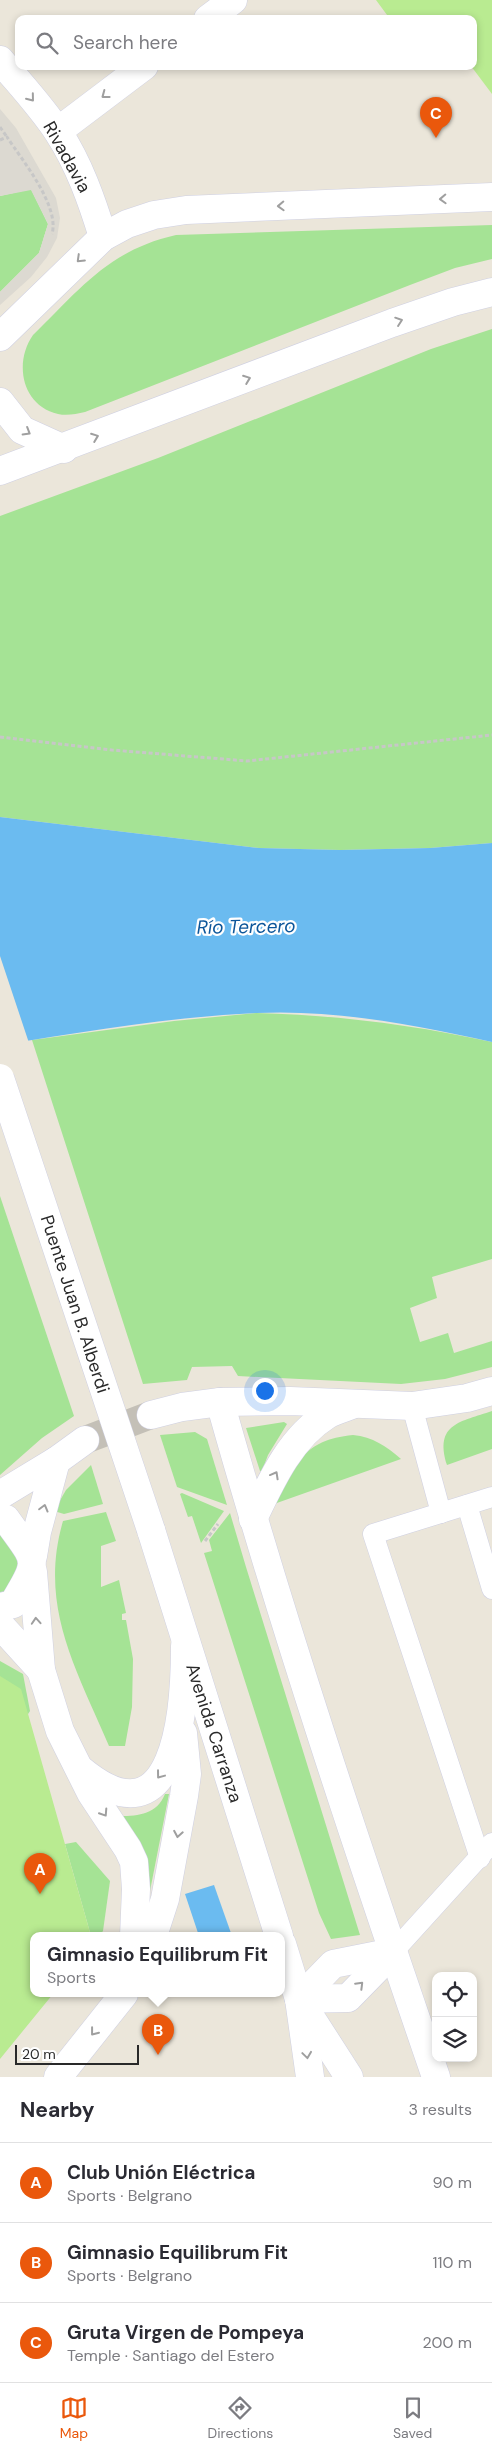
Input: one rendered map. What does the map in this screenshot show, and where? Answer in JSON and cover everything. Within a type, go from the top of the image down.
[{"type":"street","points":[[213,15],[232,0]]},
{"type":"street","name":"Rivadavia","points":[[0,60],[58,131],[78,169],[93,204],[104,237]]},
{"type":"street","points":[[58,131],[139,70]]},
{"type":"street","points":[[2,339],[104,237],[127,224],[154,215],[186,210],[492,197]]},
{"type":"street","points":[[0,471],[64,449],[392,323],[454,302],[492,292]]},
{"type":"street","points":[[0,402],[22,430],[64,449]]},
{"type":"street","name":"Puente Juan B. Alberdi","points":[[0,1078],[150,1530]]},
{"type":"street","points":[[150,1414],[220,1402],[357,1403],[412,1406],[467,1398],[492,1391]]},
{"type":"street","points":[[220,1402],[253,1519],[354,1840],[436,2077]]},
{"type":"street","points":[[253,1519],[275,1473],[296,1443],[327,1415],[357,1403]]},
{"type":"street","points":[[0,1495],[56,1461],[85,1440]]},
{"type":"street","points":[[0,1607],[13,1604],[32,1564],[56,1461]]},
{"type":"street","points":[[0,1519],[6,1519],[32,1564],[41,1670],[60,1731],[91,1793],[128,1849],[134,1862],[136,1889],[134,1932]]},
{"type":"street","name":"Avenida Carranza","points":[[150,1530],[278,1932]]},
{"type":"street","points":[[0,1625],[41,1670]]},
{"type":"street","points":[[81,1770],[105,1788],[130,1794],[146,1789],[160,1778],[173,1754],[181,1716],[185,1687],[186,1644]]},
{"type":"street","points":[[154,1932],[165,1898],[187,1774],[181,1716]]},
{"type":"street","points":[[299,1999],[332,1964],[393,1952]]},
{"type":"street","points":[[285,1954],[299,1999],[310,2077]]},
{"type":"street","points":[[58,2077],[122,1997]]},
{"type":"street","points":[[299,1999],[349,2077]]},
{"type":"lane","points":[[412,1406],[441,1513]]},
{"type":"lane","points":[[393,1952],[486,1851],[373,1534],[492,1497]]},
{"type":"lane","points":[[467,1505],[492,1590]]},
{"type":"path","points":[[0,127],[49,204],[54,228],[51,238]]},
{"type":"path","points":[[0,140],[7,137]]},
{"type":"path","points":[[0,737],[112,750],[247,761],[492,735]]},
{"type":"green space","points":[[376,0],[492,0],[492,94],[474,70],[477,70],[477,15],[387,15]]},
{"type":"green space","points":[[31,189],[48,224],[39,253],[0,292],[0,196]]},
{"type":"green space","points":[[492,225],[492,259],[455,268],[85,412],[61,415],[46,409],[36,402],[24,381],[24,357],[33,335],[97,273],[132,250],[153,242],[176,235]]},
{"type":"green space","points":[[492,329],[492,843],[430,848],[340,850],[259,848],[0,817],[0,516],[158,458],[431,349]]},
{"type":"green space","points":[[256,1013],[316,1016],[375,1022],[492,1042],[492,1259],[432,1277],[437,1298],[410,1308],[420,1342],[448,1333],[454,1353],[492,1341],[492,1367],[445,1379],[401,1384],[238,1376],[232,1366],[192,1367],[187,1380],[143,1384],[32,1040],[174,1021]]},
{"type":"green space","points":[[0,1196],[74,1416],[42,1438],[0,1475]]},
{"type":"green space","points":[[492,1411],[492,1449],[447,1465],[444,1440],[447,1432],[461,1422]]},
{"type":"green space","points":[[284,1422],[287,1424],[268,1455],[262,1471],[260,1471],[246,1428]]},
{"type":"green space","points":[[195,1432],[207,1439],[227,1505],[177,1487],[160,1435]]},
{"type":"green space","points":[[353,1435],[379,1443],[401,1459],[274,1504],[296,1466],[312,1448],[322,1442]]},
{"type":"green space","points":[[91,1465],[103,1504],[64,1514],[54,1511],[66,1490]]},
{"type":"green space","points":[[182,1493],[224,1511],[201,1543],[192,1516],[188,1517],[180,1494]]},
{"type":"green space","points":[[106,1512],[116,1541],[101,1546],[101,1587],[119,1580],[126,1613],[122,1614],[122,1620],[126,1620],[133,1659],[132,1707],[125,1746],[109,1746],[85,1691],[65,1637],[58,1610],[55,1582],[56,1552],[63,1521]]},
{"type":"green space","points":[[230,1513],[360,1935],[331,1939],[319,1913],[204,1553],[212,1551],[209,1540]]},
{"type":"green space","points":[[0,1532],[22,1566],[9,1593],[0,1596]]},
{"type":"green space","points":[[0,1661],[23,1674],[30,1711],[12,1739],[0,1745]]},
{"type":"green space","points":[[0,1676],[21,1689],[90,1932],[30,1932],[30,1997],[51,1997],[0,2059]]},
{"type":"green space","points":[[165,1794],[169,1794],[148,1901],[120,1816],[140,1814],[152,1810],[162,1801]]},
{"type":"green space","points":[[76,1842],[110,1881],[102,1932],[90,1932],[65,1844]]},
{"type":"shaded area","points":[[0,109],[16,128],[56,198],[60,218],[57,238],[47,257],[31,277],[0,305],[0,292],[39,253],[48,224],[31,190],[0,196]]},
{"type":"water","name":"Río Tercero","points":[[0,817],[259,848],[340,850],[430,848],[492,843],[492,1042],[404,1024],[345,1016],[285,1012],[159,1021],[0,1045]]},
{"type":"water","points":[[214,1885],[231,1932],[198,1932],[185,1894]]},
{"type":"pier","points":[[0,956],[29,1043],[0,1048]]},
{"type":"tunnel","points":[[85,1440],[151,1415]]},
{"type":"place","name":"Gruta Virgen de Pompeya","points":[[436,138]]},
{"type":"place","name":"Club Unión Eléctrica","points":[[40,1894]]},
{"type":"place","name":"Gimnasio Equilibrum Fit","points":[[158,2055]]}]
